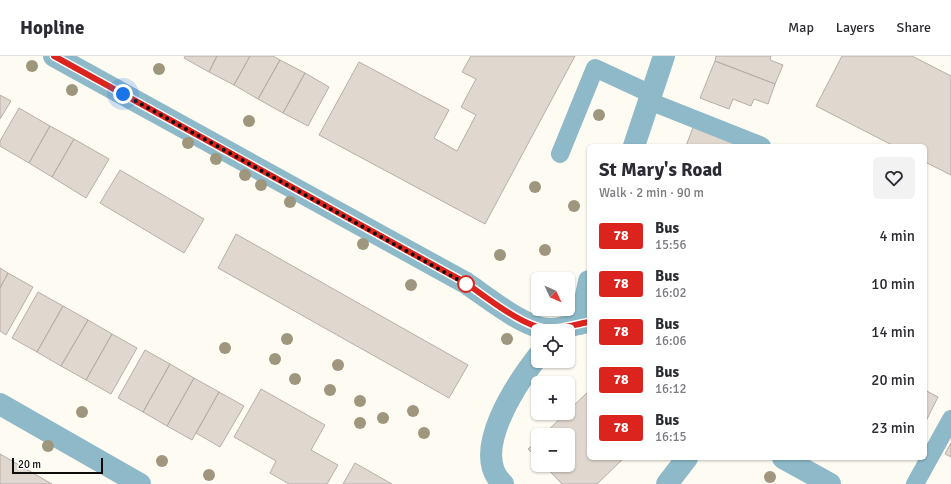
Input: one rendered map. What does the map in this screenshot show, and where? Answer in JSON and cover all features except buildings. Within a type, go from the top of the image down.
[{"type":"street","points":[[54,56],[466,283],[516,317],[531,324]]},
{"type":"street","points":[[635,144],[664,56]]},
{"type":"street","points":[[584,323],[587,298]]},
{"type":"street","points":[[503,484],[499,480],[493,466],[491,451],[495,430],[509,399],[524,373],[531,364]]},
{"type":"street","points":[[0,404],[140,484]]},
{"type":"street","points":[[667,484],[685,460]]},
{"type":"street","points":[[787,460],[830,484]]},
{"type":"lane","points":[[560,154],[595,68],[650,98],[757,144]]},
{"type":"lane","points":[[915,484],[951,419]]},
{"type":"bus line","name":"78","points":[[54,56],[466,283],[516,317],[533,325],[551,329],[587,322]]},
{"type":"route","points":[[123,94],[466,284]]}]
